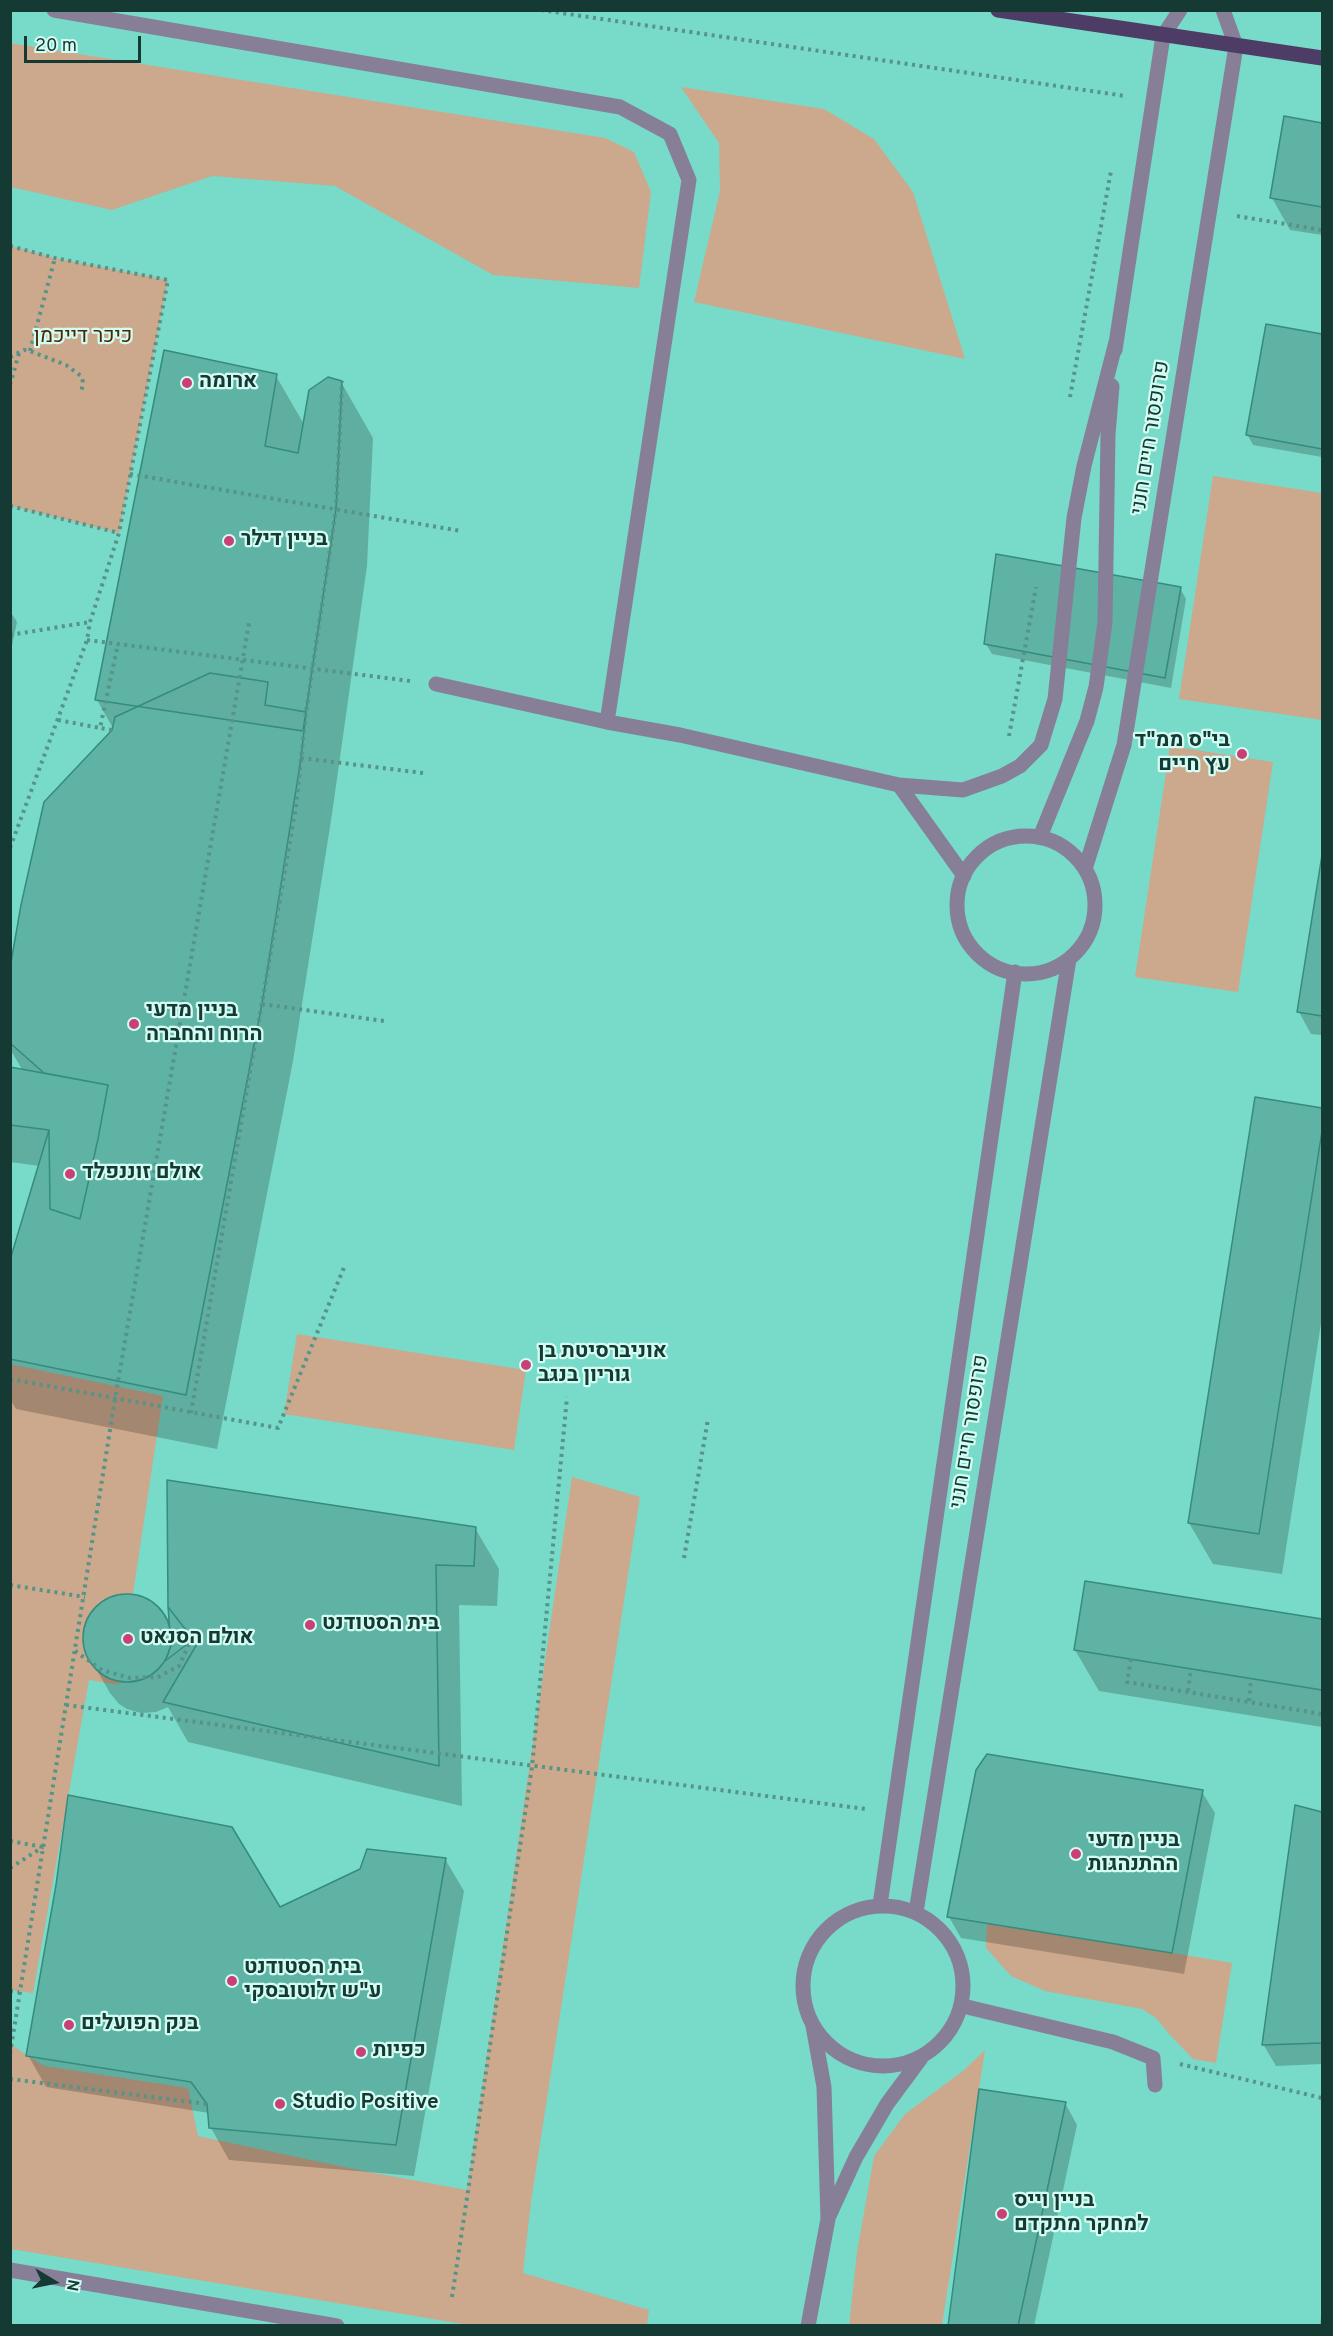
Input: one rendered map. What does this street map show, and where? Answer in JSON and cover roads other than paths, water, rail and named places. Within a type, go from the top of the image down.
[{"type":"main road","points":[[998,10],[1323,58]]},
{"type":"street","points":[[54,10],[620,107],[670,134],[689,180],[607,722]]},
{"type":"street","name":"פרופסור חיים חנני","points":[[1040,837],[1087,721],[1096,687],[1105,622],[1108,435],[1116,342],[1163,36],[1180,10]]},
{"type":"street","name":"פרופסור חיים חנני","points":[[1085,869],[1124,745],[1236,46],[1223,10]]},
{"type":"street","points":[[436,684],[607,722],[680,735],[899,785],[963,790],[1002,776],[1020,766],[1041,745],[1055,699],[1074,518],[1084,466],[1116,342]]},
{"type":"street","points":[[899,785],[964,876]]},
{"type":"street","points":[[1017,836],[1040,837],[1067,849],[1085,869],[1093,887],[1095,907],[1091,927],[1083,944],[1069,959],[1049,970],[1026,974],[1014,972],[1004,970],[983,959],[968,942],[959,921],[957,898],[974,856],[995,843],[1017,836]]},
{"type":"street","name":"פרופסור חיים חנני","points":[[916,1912],[1069,959]]},
{"type":"street","name":"פרופסור חיים חנני","points":[[880,1905],[1014,972]]},
{"type":"street","points":[[808,2325],[828,2218],[824,2087],[813,2026],[804,2000],[804,1971],[812,1948],[829,1926],[853,1911],[880,1905],[916,1912],[939,1928],[956,1951],[964,1978],[963,2006],[944,2040],[921,2058],[887,2104],[856,2157],[828,2218]]},
{"type":"street","points":[[963,2006],[1113,2042],[1153,2058],[1155,2085]]},
{"type":"street","points":[[813,2026],[841,2055],[867,2066],[895,2067],[921,2058]]},
{"type":"street","points":[[10,2270],[337,2325]]},
{"type":"place","name":"ארומה","points":[[187,383]]},
{"type":"place","name":"בניין דילר","points":[[229,541]]},
{"type":"place","name":"בי\"ס ממ\"ד עץ חיים","points":[[1242,754]]},
{"type":"place","name":"בניין מדעי הרוח והחברה","points":[[134,1024]]},
{"type":"place","name":"אולם זוננפלד","points":[[70,1174]]},
{"type":"place","name":"אוניברסיטת בן גוריון בנגב","points":[[526,1365]]},
{"type":"place","name":"בית הסטודנט","points":[[310,1625]]},
{"type":"place","name":"אולם הסנאט","points":[[128,1639]]},
{"type":"place","name":"בניין מדעי ההתנהגות","points":[[1076,1854]]},
{"type":"place","name":"בית הסטודנט ע\"ש זלוטובסקי","points":[[232,1981]]},
{"type":"place","name":"בנק הפועלים","points":[[69,2025]]},
{"type":"place","name":"כפיות","points":[[361,2052]]},
{"type":"place","name":"Studio Positive","points":[[280,2104]]},
{"type":"place","name":"בניין וייס למחקר מתקדם","points":[[1002,2214]]},
{"type":"park label","name":"כיכר דייכמן","points":[[83,338]]}]
